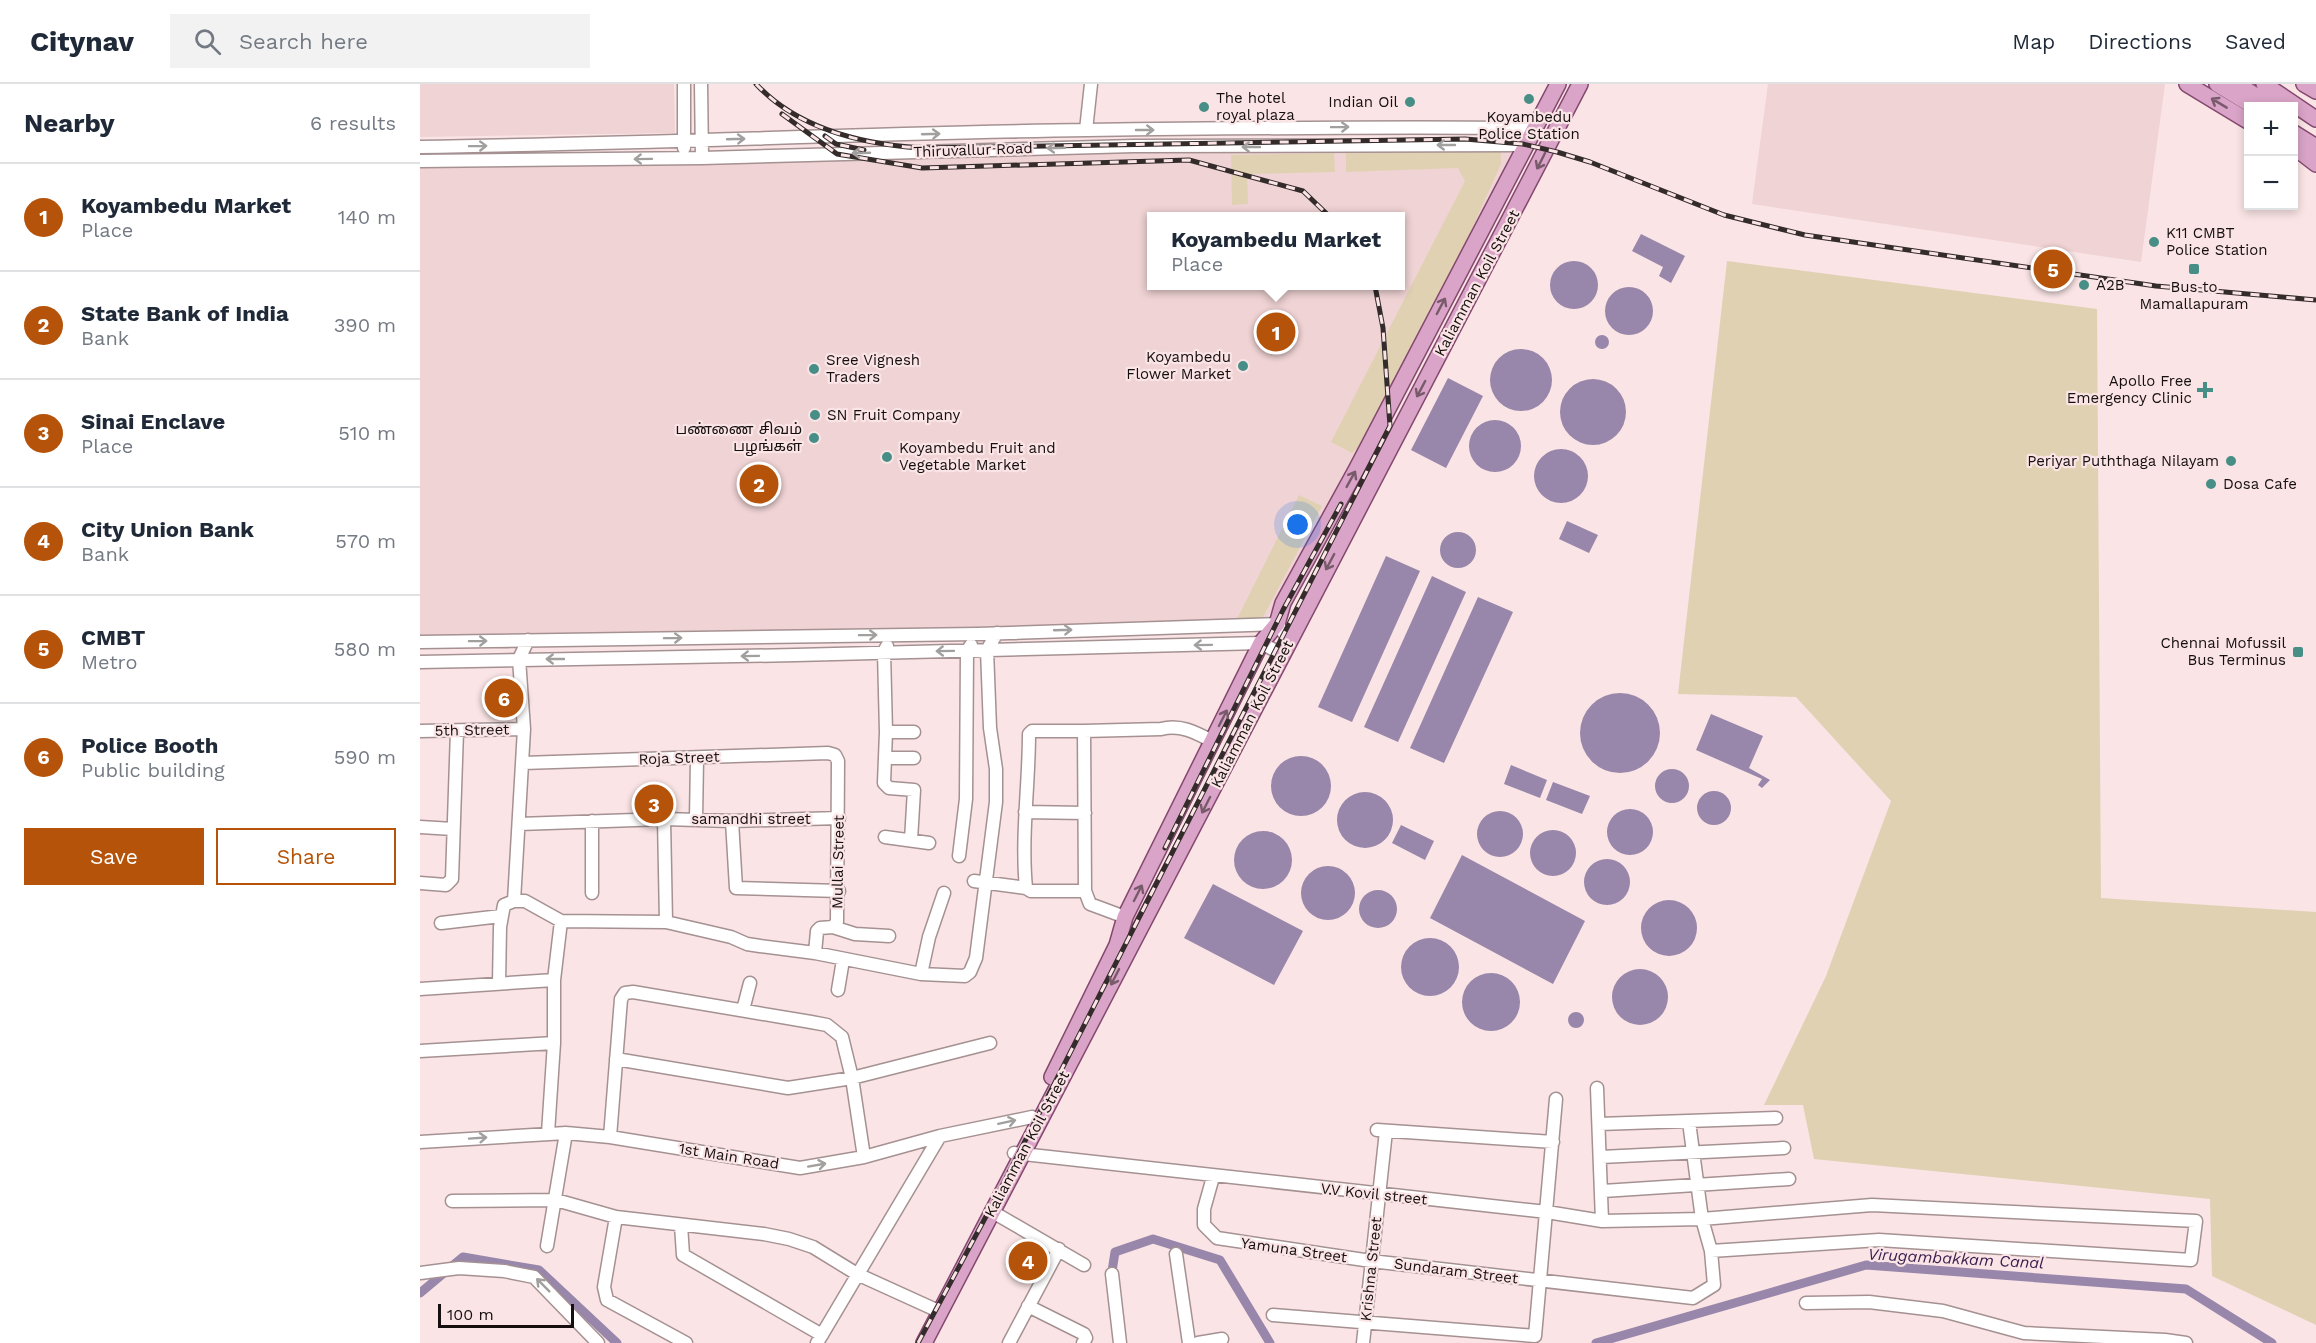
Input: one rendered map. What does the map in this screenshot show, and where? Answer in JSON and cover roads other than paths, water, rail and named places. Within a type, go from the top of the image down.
[{"type":"main road","name":"Kaliamman Koil Street","points":[[914,1343],[934,1310],[985,1207],[1019,1153],[1032,1117],[1117,945],[1125,917],[1212,741],[1262,644],[1277,624],[1284,603],[1558,84]]},
{"type":"main road","name":"Kaliamman Koil Street","points":[[924,1343],[1019,1153],[1230,758],[1285,647],[1580,84]]},
{"type":"main road","points":[[2188,84],[2244,119]]},
{"type":"main road","points":[[2217,84],[2246,102]]},
{"type":"main road","points":[[2238,84],[2265,102]]},
{"type":"main road","points":[[2264,84],[2316,119]]},
{"type":"main road","points":[[2304,84],[2316,91]]},
{"type":"main road","points":[[2298,124],[2316,135]]},
{"type":"main road","points":[[2298,136],[2316,147]]},
{"type":"main road","points":[[2298,150],[2316,164]]},
{"type":"street","points":[[684,84],[685,158]]},
{"type":"street","points":[[701,84],[702,158]]},
{"type":"street","points":[[1086,130],[1090,84]]},
{"type":"street","points":[[420,147],[1086,130],[1345,126],[1536,128]]},
{"type":"street","name":"Thiruvallur Road","points":[[420,161],[702,158],[1134,146],[1526,145]]},
{"type":"street","points":[[420,642],[978,634],[1277,624],[1285,647],[1262,644],[420,662]]},
{"type":"street","points":[[499,983],[501,916],[504,905],[514,901],[525,901],[561,921],[666,922],[731,937],[747,944],[921,974],[965,976],[970,972],[976,958],[980,882],[996,802],[996,769],[990,728],[987,650],[997,633]]},
{"type":"street","points":[[893,634],[884,652],[885,785],[890,788],[914,790],[911,840]]},
{"type":"street","points":[[959,856],[966,799],[967,651],[978,634]]},
{"type":"street","points":[[514,901],[524,729],[519,659],[528,639]]},
{"type":"street","points":[[1026,888],[1024,863],[1025,812],[1030,759],[1029,733],[1032,731],[1161,729],[1169,726],[1188,728],[1212,741]]},
{"type":"street","name":"5th Street","points":[[420,731],[524,729]]},
{"type":"street","points":[[420,883],[446,885],[451,882],[457,730]]},
{"type":"street","points":[[1084,731],[1085,891],[1090,904],[1125,917]]},
{"type":"street","points":[[886,732],[914,732]]},
{"type":"street","name":"Roja Street","points":[[523,763],[828,753],[835,755]]},
{"type":"street","name":"Mullai Street","points":[[815,954],[817,931],[820,928],[832,927],[837,922],[839,818],[838,761],[835,755]]},
{"type":"street","points":[[696,820],[697,758]]},
{"type":"street","points":[[885,758],[914,758]]},
{"type":"street","points":[[1025,812],[1085,813]]},
{"type":"street","name":"samandhi street","points":[[519,824],[664,819],[732,821],[839,818]]},
{"type":"street","points":[[664,819],[666,922]]},
{"type":"street","points":[[592,821],[592,893]]},
{"type":"street","points":[[732,821],[735,887],[839,891]]},
{"type":"street","points":[[420,827],[453,829]]},
{"type":"street","points":[[885,837],[929,843]]},
{"type":"street","points":[[980,882],[1026,888],[1034,892],[1085,891]]},
{"type":"street","points":[[921,974],[929,937],[944,893]]},
{"type":"street","points":[[441,923],[501,916]]},
{"type":"street","points":[[548,1133],[554,1043],[554,980],[561,921]]},
{"type":"street","points":[[832,927],[855,934],[890,936]]},
{"type":"street","points":[[838,990],[843,960]]},
{"type":"street","points":[[420,989],[554,980]]},
{"type":"street","points":[[743,1010],[750,983]]},
{"type":"street","points":[[610,1137],[621,999],[625,993],[633,992],[811,1022],[834,1029],[842,1037],[852,1078],[864,1157]]},
{"type":"street","points":[[420,1051],[554,1043]]},
{"type":"street","points":[[616,1059],[788,1088],[852,1078],[990,1043]]},
{"type":"street","points":[[1597,1088],[1603,1191],[1602,1221]]},
{"type":"street","points":[[1273,1315],[1535,1336],[1556,1099]]},
{"type":"street","name":"1st Main Road","points":[[420,1142],[566,1133],[610,1137],[800,1168],[864,1157],[940,1136],[1032,1117]]},
{"type":"street","points":[[1599,1124],[1776,1118]]},
{"type":"street","points":[[1689,1122],[1702,1219],[1711,1251]]},
{"type":"street","name":"Krishna Street","points":[[1364,1343],[1379,1194],[1382,1131],[1553,1142]]},
{"type":"street","points":[[547,1246],[566,1133]]},
{"type":"street","points":[[681,1225],[683,1255],[819,1339],[940,1136]]},
{"type":"street","points":[[1601,1157],[1784,1148]]},
{"type":"street","name":"V.V Kovil street","points":[[1019,1153],[1214,1177],[1547,1212],[1602,1221],[1702,1219],[1872,1205],[2196,1221],[2191,1260],[1879,1240],[1711,1251]]},
{"type":"street","name":"Yamuna Street","points":[[1214,1177],[1204,1209],[1204,1225],[1217,1238],[1371,1261]]},
{"type":"street","points":[[1603,1191],[1789,1179]]},
{"type":"street","points":[[452,1201],[556,1200],[616,1217],[764,1234],[789,1239],[813,1247],[857,1274],[934,1310]]},
{"type":"street","points":[[991,1212],[1083,1264]]},
{"type":"street","points":[[616,1217],[604,1287],[607,1300],[686,1343]]},
{"type":"street","points":[[1009,1343],[1059,1249]]},
{"type":"street","name":"Sundaram Street","points":[[1371,1261],[1693,1298],[1714,1285],[1711,1251]]},
{"type":"street","points":[[1176,1254],[1189,1343]]},
{"type":"street","points":[[420,1273],[459,1268],[534,1276],[598,1343]]},
{"type":"street","points":[[1112,1274],[1120,1343]]},
{"type":"street","points":[[1806,1303],[1869,1302],[1943,1311],[2022,1338],[2186,1343]]},
{"type":"street","points":[[1028,1306],[1083,1334],[1086,1338],[1083,1343]]},
{"type":"street","points":[[1198,1343],[1222,1339]]},
{"type":"waterway","name":"Virugambakkam Canal","points":[[1111,1278],[1115,1252],[1153,1239],[1220,1260],[1270,1343]]},
{"type":"waterway","name":"Virugambakkam Canal","points":[[420,1293],[463,1257],[539,1270],[617,1343]]},
{"type":"waterway","name":"Virugambakkam Canal","points":[[1596,1343],[1866,1265],[2186,1289],[2272,1343]]},
{"type":"railway","points":[[756,84],[773,100],[811,123],[853,138],[920,148],[1465,139],[1523,144],[1590,162],[1724,215],[1805,235],[2156,286],[2316,300]]},
{"type":"railway","points":[[782,114],[837,154],[922,168],[1189,160],[1303,191],[1325,212]]},
{"type":"railway","points":[[825,136],[836,144],[864,150]]},
{"type":"railway","points":[[918,1343],[997,1196],[1390,426],[1383,328],[1376,290]]},
{"type":"railway","points":[[1165,848],[1283,610],[1341,504]]},
{"type":"place","name":"Koyambedu Police Station","points":[[1529,99]]},
{"type":"place","name":"Indian Oil","points":[[1410,102]]},
{"type":"place","name":"The hotel royal plaza","points":[[1204,107]]},
{"type":"place","name":"K11 CMBT Police Station","points":[[2154,242]]},
{"type":"place","name":"CMBT","points":[[2053,269]]},
{"type":"place","name":"Bus to Mamallapuram","points":[[2194,269]]},
{"type":"place","name":"A2B","points":[[2084,285]]},
{"type":"place","name":"Koyambedu Market","points":[[1276,332]]},
{"type":"place","name":"Koyambedu Flower Market","points":[[1243,366]]},
{"type":"place","name":"Sree Vignesh Traders","points":[[814,369]]},
{"type":"place","name":"Apollo Free Emergency Clinic","points":[[2205,390]]},
{"type":"place","name":"SN Fruit Company","points":[[815,415]]},
{"type":"place","name":"பண்ணை சிவம் பழங்கள்","points":[[814,438]]},
{"type":"place","name":"Koyambedu Fruit and Vegetable Market","points":[[887,457]]},
{"type":"place","name":"Periyar Puththaga Nilayam","points":[[2231,461]]},
{"type":"place","name":"State Bank of India","points":[[759,484]]},
{"type":"place","name":"Dosa Cafe","points":[[2211,484]]},
{"type":"place","name":"Chennai Mofussil Bus Terminus","points":[[2298,652]]},
{"type":"place","name":"Police Booth","points":[[504,698]]},
{"type":"place","name":"Sinai Enclave","points":[[654,804]]},
{"type":"place","name":"City Union Bank","points":[[1028,1261]]}]
